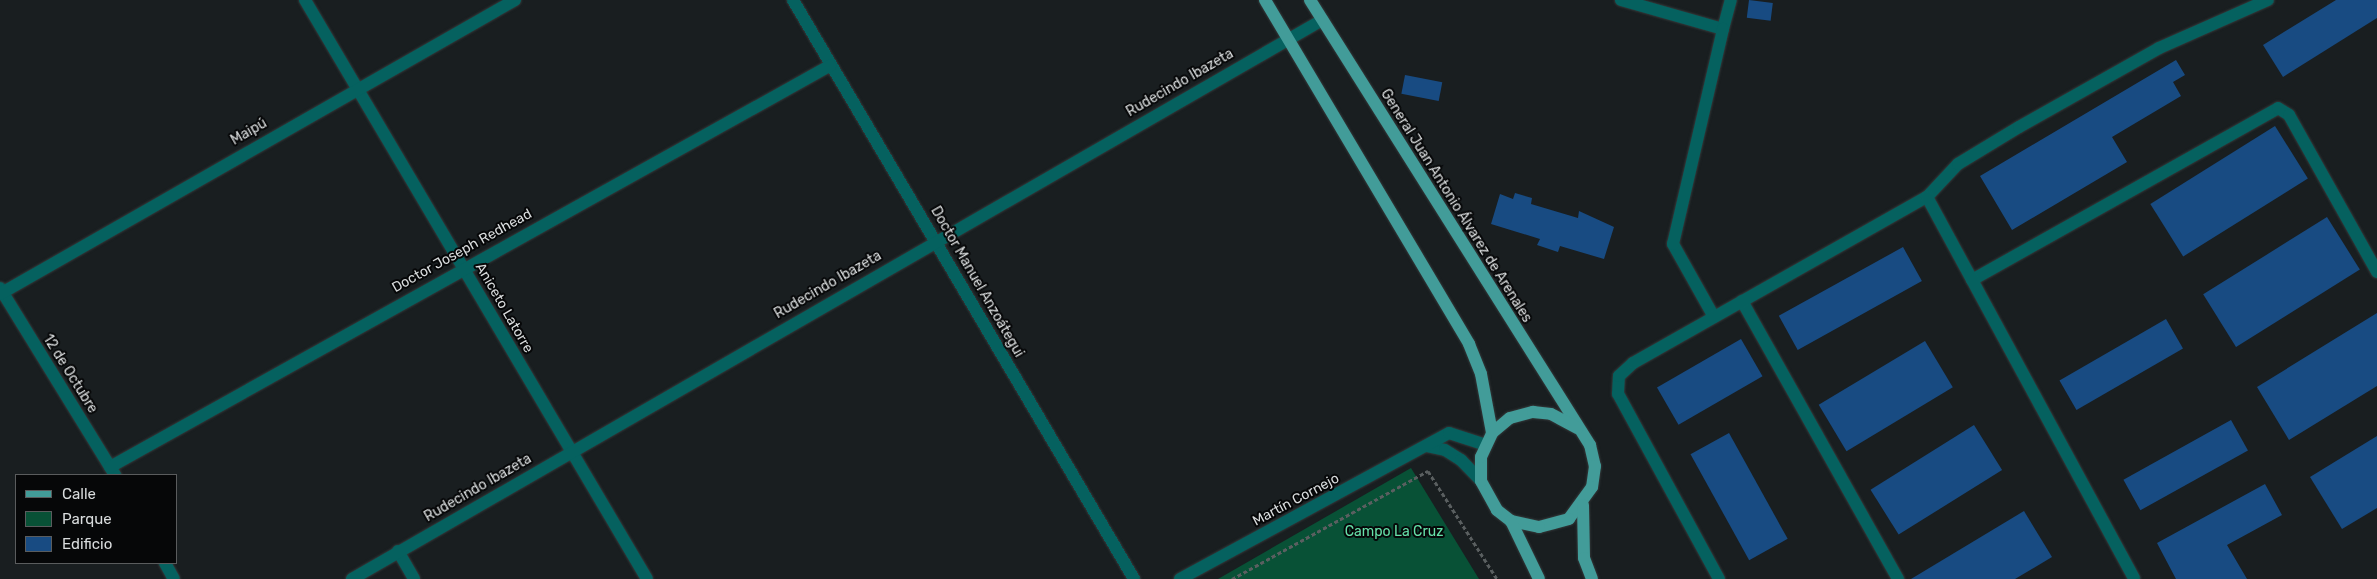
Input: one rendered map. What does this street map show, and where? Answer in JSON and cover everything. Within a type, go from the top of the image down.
[{"type":"main road","points":[[1265,0],[1468,344],[1481,374],[1489,439],[1481,481],[1497,510],[1511,521],[1539,527],[1553,525],[1583,506]]},
{"type":"main road","name":"General Juan Antonio Álvarez de Arenales","points":[[1310,0],[1577,428],[1590,445],[1595,466],[1592,487],[1583,506],[1584,558],[1592,579]]},
{"type":"main road","name":"General Juan Antonio Álvarez de Arenales","points":[[1489,439],[1510,418],[1533,412],[1551,414],[1577,428]]},
{"type":"main road","points":[[1511,521],[1539,579]]},
{"type":"street","name":"Aniceto Latorre","points":[[305,0],[570,453],[647,579]]},
{"type":"street","name":"Maipú","points":[[1,291],[356,88],[516,0]]},
{"type":"street","name":"Doctor Manuel Anzoátegui","points":[[793,0],[1134,579]]},
{"type":"street","points":[[1621,0],[1723,29]]},
{"type":"street","points":[[1714,317],[1673,244],[1731,0]]},
{"type":"street","points":[[1719,579],[1618,394],[1619,376],[1633,363],[1927,197],[1958,164],[2019,127],[2159,48],[2268,0]]},
{"type":"street","name":"Rudecindo Ibazeta","points":[[352,579],[935,240],[1322,20]]},
{"type":"street","name":"Doctor Joseph Redhead","points":[[112,471],[463,268],[831,65]]},
{"type":"street","points":[[1972,280],[2278,108],[2289,115],[2377,272]]},
{"type":"street","points":[[1927,197],[2134,579]]},
{"type":"street","name":"12 de Octubre","points":[[1,291],[112,471]]},
{"type":"street","points":[[1742,301],[1898,579]]},
{"type":"street","name":"Martín Cornejo","points":[[1180,579],[1455,432],[1489,439]]},
{"type":"street","points":[[1426,446],[1445,450],[1481,481]]},
{"type":"street","points":[[398,551],[414,579]]},
{"type":"street","points":[[166,564],[174,579]]},
{"type":"path","points":[[1232,579],[1420,471],[1428,471],[1497,579]]},
{"type":"green space","name":"Campo La Cruz","points":[[1411,468],[1479,579],[1218,579]]},
{"type":"building","points":[[1749,0],[1773,3],[1771,21],[1747,18]]},
{"type":"building","points":[[2336,0],[2377,0],[2377,18],[2283,77],[2263,45]]},
{"type":"building","points":[[2176,60],[2185,75],[2173,82],[2181,96],[2112,137],[2127,162],[2012,230],[1980,176]]},
{"type":"building","points":[[1405,75],[1442,82],[1439,101],[1401,94]]},
{"type":"building","points":[[2275,126],[2308,179],[2183,256],[2150,204]]},
{"type":"building","points":[[1515,193],[1532,198],[1531,204],[1578,218],[1579,211],[1614,227],[1604,259],[1560,246],[1558,252],[1537,245],[1540,239],[1491,224],[1500,194],[1513,199]]},
{"type":"building","points":[[2327,217],[2360,270],[2236,347],[2203,294]]},
{"type":"building","points":[[1903,247],[1922,281],[1798,350],[1779,316]]},
{"type":"building","points":[[2377,313],[2377,386],[2289,440],[2257,387]]},
{"type":"building","points":[[2166,319],[2183,348],[2076,410],[2059,381]]},
{"type":"building","points":[[1741,339],[1762,376],[1678,425],[1657,388]]},
{"type":"building","points":[[1925,341],[1953,387],[1847,451],[1819,405]]},
{"type":"building","points":[[2231,420],[2248,451],[2140,510],[2123,480]]},
{"type":"building","points":[[1974,425],[2002,470],[1899,535],[1871,490]]},
{"type":"building","points":[[1729,433],[1788,539],[1749,560],[1691,454]]},
{"type":"building","points":[[2377,436],[2377,508],[2342,529],[2310,477]]},
{"type":"building","points":[[2265,484],[2282,515],[2227,545],[2247,579],[2176,579],[2157,543]]},
{"type":"building","points":[[2024,511],[2052,557],[2015,579],[1911,579]]}]
